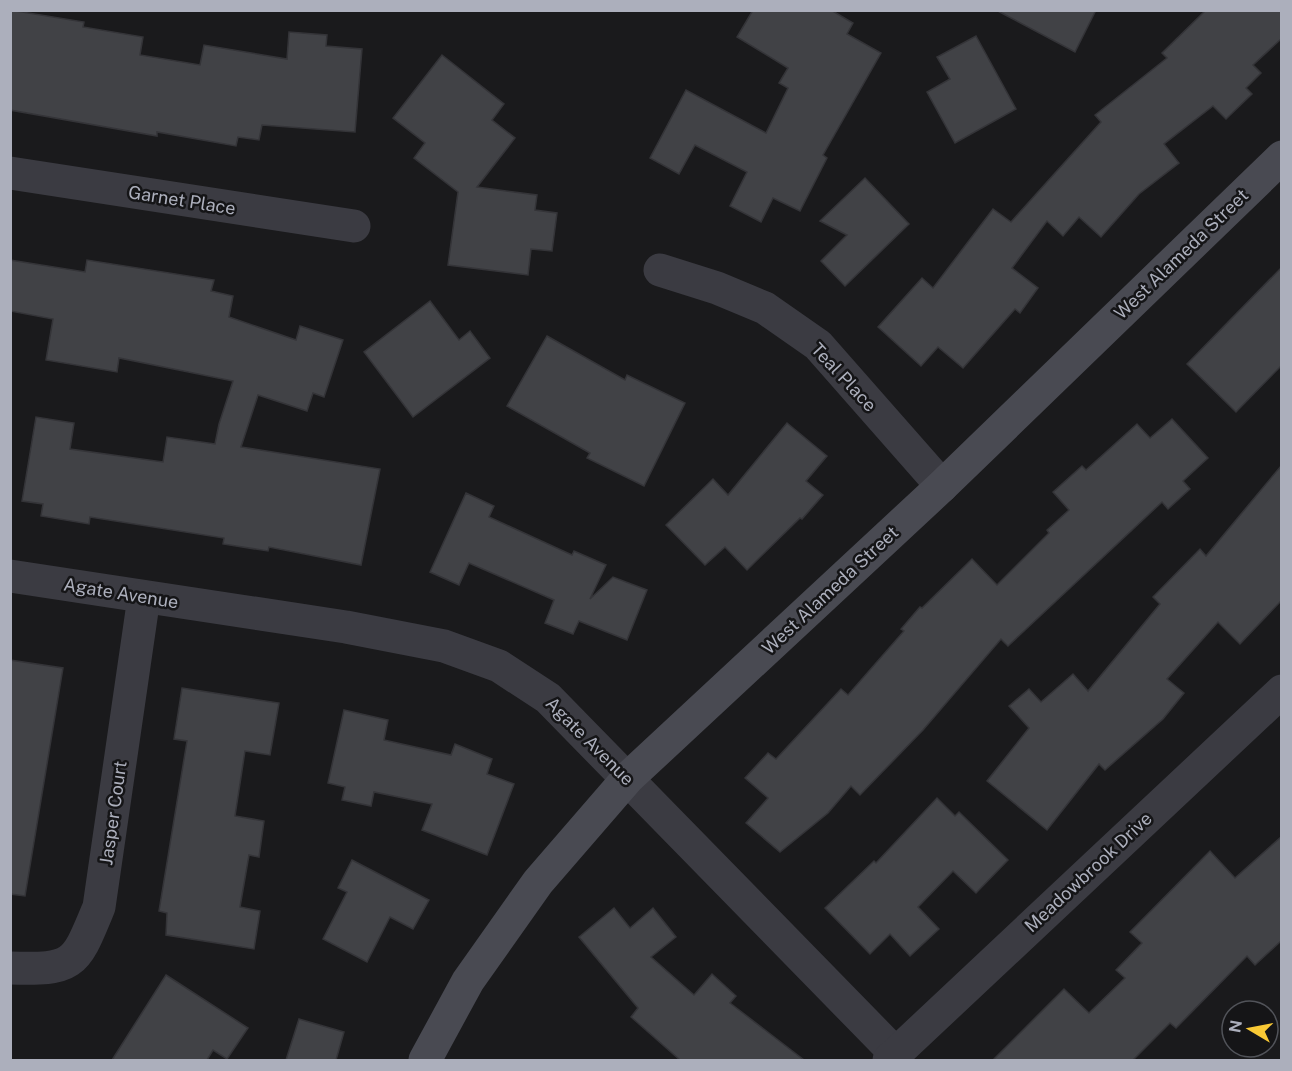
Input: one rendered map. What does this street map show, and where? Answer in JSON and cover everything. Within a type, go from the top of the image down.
[{"type":"street","name":"West Alameda Street","points":[[425,1060],[468,981],[538,882],[628,778],[942,486],[1281,157]]},
{"type":"street","name":"Garnet Place","points":[[10,173],[354,226]]},
{"type":"street","name":"Teal Place","points":[[660,270],[717,288],[765,308],[818,345],[942,486]]},
{"type":"street","name":"Agate Avenue","points":[[10,576],[346,627],[444,646],[499,666],[548,698],[628,778],[892,1057]]},
{"type":"street","name":"Jasper Court","points":[[10,968],[52,970],[66,963],[82,948],[99,907],[144,597]]},
{"type":"street","name":"Meadowbrook Drive","points":[[892,1057],[1281,692]]},
{"type":"building","points":[[10,10],[84,22],[83,27],[143,37],[140,55],[200,65],[204,45],[287,59],[289,32],[327,35],[326,46],[362,49],[355,132],[262,125],[259,140],[238,137],[236,146],[157,132],[157,136],[10,110]]},
{"type":"building","points":[[753,10],[831,10],[853,23],[847,34],[881,53],[823,155],[827,158],[800,211],[773,198],[761,222],[730,206],[747,172],[695,145],[679,174],[650,158],[686,90],[766,133],[788,88],[779,83],[788,68],[737,37]]},
{"type":"building","points":[[996,10],[1096,10],[1075,52]]},
{"type":"building","points":[[1206,10],[1281,10],[1281,39],[1253,65],[1261,73],[1246,88],[1252,94],[1226,119],[1213,106],[1164,144],[1179,163],[1139,194],[1101,237],[1079,217],[1063,236],[1047,221],[1012,268],[1038,288],[1020,313],[1015,309],[963,368],[938,347],[921,366],[878,327],[922,278],[933,288],[993,209],[1011,222],[1101,122],[1095,115],[1167,58],[1162,53]]},
{"type":"building","points":[[976,36],[1016,109],[955,143],[927,92],[950,79],[937,57]]},
{"type":"building","points":[[442,55],[504,104],[492,120],[515,138],[477,187],[537,195],[535,210],[557,213],[552,251],[531,249],[528,275],[448,265],[458,192],[414,158],[425,143],[393,118]]},
{"type":"building","points":[[865,178],[909,224],[845,286],[821,261],[847,235],[820,221]]},
{"type":"building","points":[[10,260],[85,272],[87,260],[214,280],[211,291],[233,296],[229,317],[296,340],[300,326],[343,340],[324,397],[313,393],[307,411],[258,395],[241,447],[380,469],[361,565],[269,547],[268,551],[223,544],[224,538],[90,517],[89,524],[41,516],[43,504],[22,501],[36,417],[74,423],[70,449],[163,462],[167,437],[215,444],[233,381],[119,358],[117,372],[46,360],[53,319],[10,311]]},
{"type":"building","points":[[1281,268],[1281,366],[1236,412],[1187,364]]},
{"type":"building","points":[[430,301],[459,340],[470,331],[490,358],[413,417],[364,352]]},
{"type":"building","points":[[547,336],[625,380],[627,375],[685,403],[644,486],[587,458],[590,453],[507,406]]},
{"type":"building","points":[[1172,419],[1208,458],[1183,481],[1190,489],[1168,509],[1162,502],[1008,646],[1001,639],[923,730],[860,795],[851,786],[828,813],[780,852],[746,823],[768,798],[745,778],[768,753],[776,759],[841,689],[848,695],[904,631],[901,629],[920,607],[922,608],[972,559],[997,585],[1049,533],[1047,530],[1069,510],[1053,492],[1082,466],[1086,470],[1137,424],[1150,438]]},
{"type":"building","points":[[787,423],[827,456],[806,481],[823,495],[802,519],[800,518],[747,570],[725,547],[705,565],[666,525],[713,479],[728,495]]},
{"type":"building","points":[[1281,466],[1281,601],[1240,644],[1218,622],[1167,679],[1184,693],[1163,719],[1105,770],[1099,764],[1047,830],[987,781],[1029,728],[1009,706],[1029,689],[1041,702],[1073,674],[1088,691],[1160,604],[1153,597],[1200,549],[1206,556]]},
{"type":"building","points":[[466,493],[494,506],[489,517],[572,555],[574,551],[606,565],[590,599],[613,577],[647,590],[627,640],[579,621],[573,634],[545,623],[554,600],[469,563],[459,585],[430,572]]},
{"type":"building","points":[[10,660],[63,668],[25,896],[10,894]]},
{"type":"building","points":[[182,688],[279,703],[270,755],[245,751],[235,816],[264,821],[259,857],[249,855],[240,907],[260,911],[254,949],[166,935],[167,913],[159,911],[187,741],[174,739]]},
{"type":"building","points":[[344,710],[388,720],[384,740],[451,755],[455,744],[492,759],[487,774],[514,784],[487,855],[422,830],[432,804],[374,792],[371,806],[342,800],[345,787],[328,783]]},
{"type":"building","points":[[937,798],[955,816],[959,812],[1008,860],[976,893],[953,871],[918,907],[939,929],[910,956],[890,934],[870,954],[825,908],[874,861],[876,863]]},
{"type":"building","points":[[1281,837],[1281,941],[1255,965],[1247,956],[1176,1028],[1170,1023],[1133,1060],[993,1060],[1064,989],[1089,1013],[1125,978],[1116,970],[1142,943],[1130,932],[1210,851],[1235,878]]},
{"type":"building","points":[[352,860],[429,900],[413,929],[390,917],[367,962],[323,939],[347,892],[338,888]]},
{"type":"building","points":[[614,908],[630,928],[653,908],[676,937],[651,957],[694,995],[712,974],[736,996],[730,1003],[804,1060],[680,1060],[631,1017],[638,1008],[579,937]]},
{"type":"building","points":[[166,975],[248,1028],[227,1059],[213,1050],[207,1060],[112,1060]]},
{"type":"building","points":[[299,1019],[344,1032],[336,1060],[286,1060]]}]
